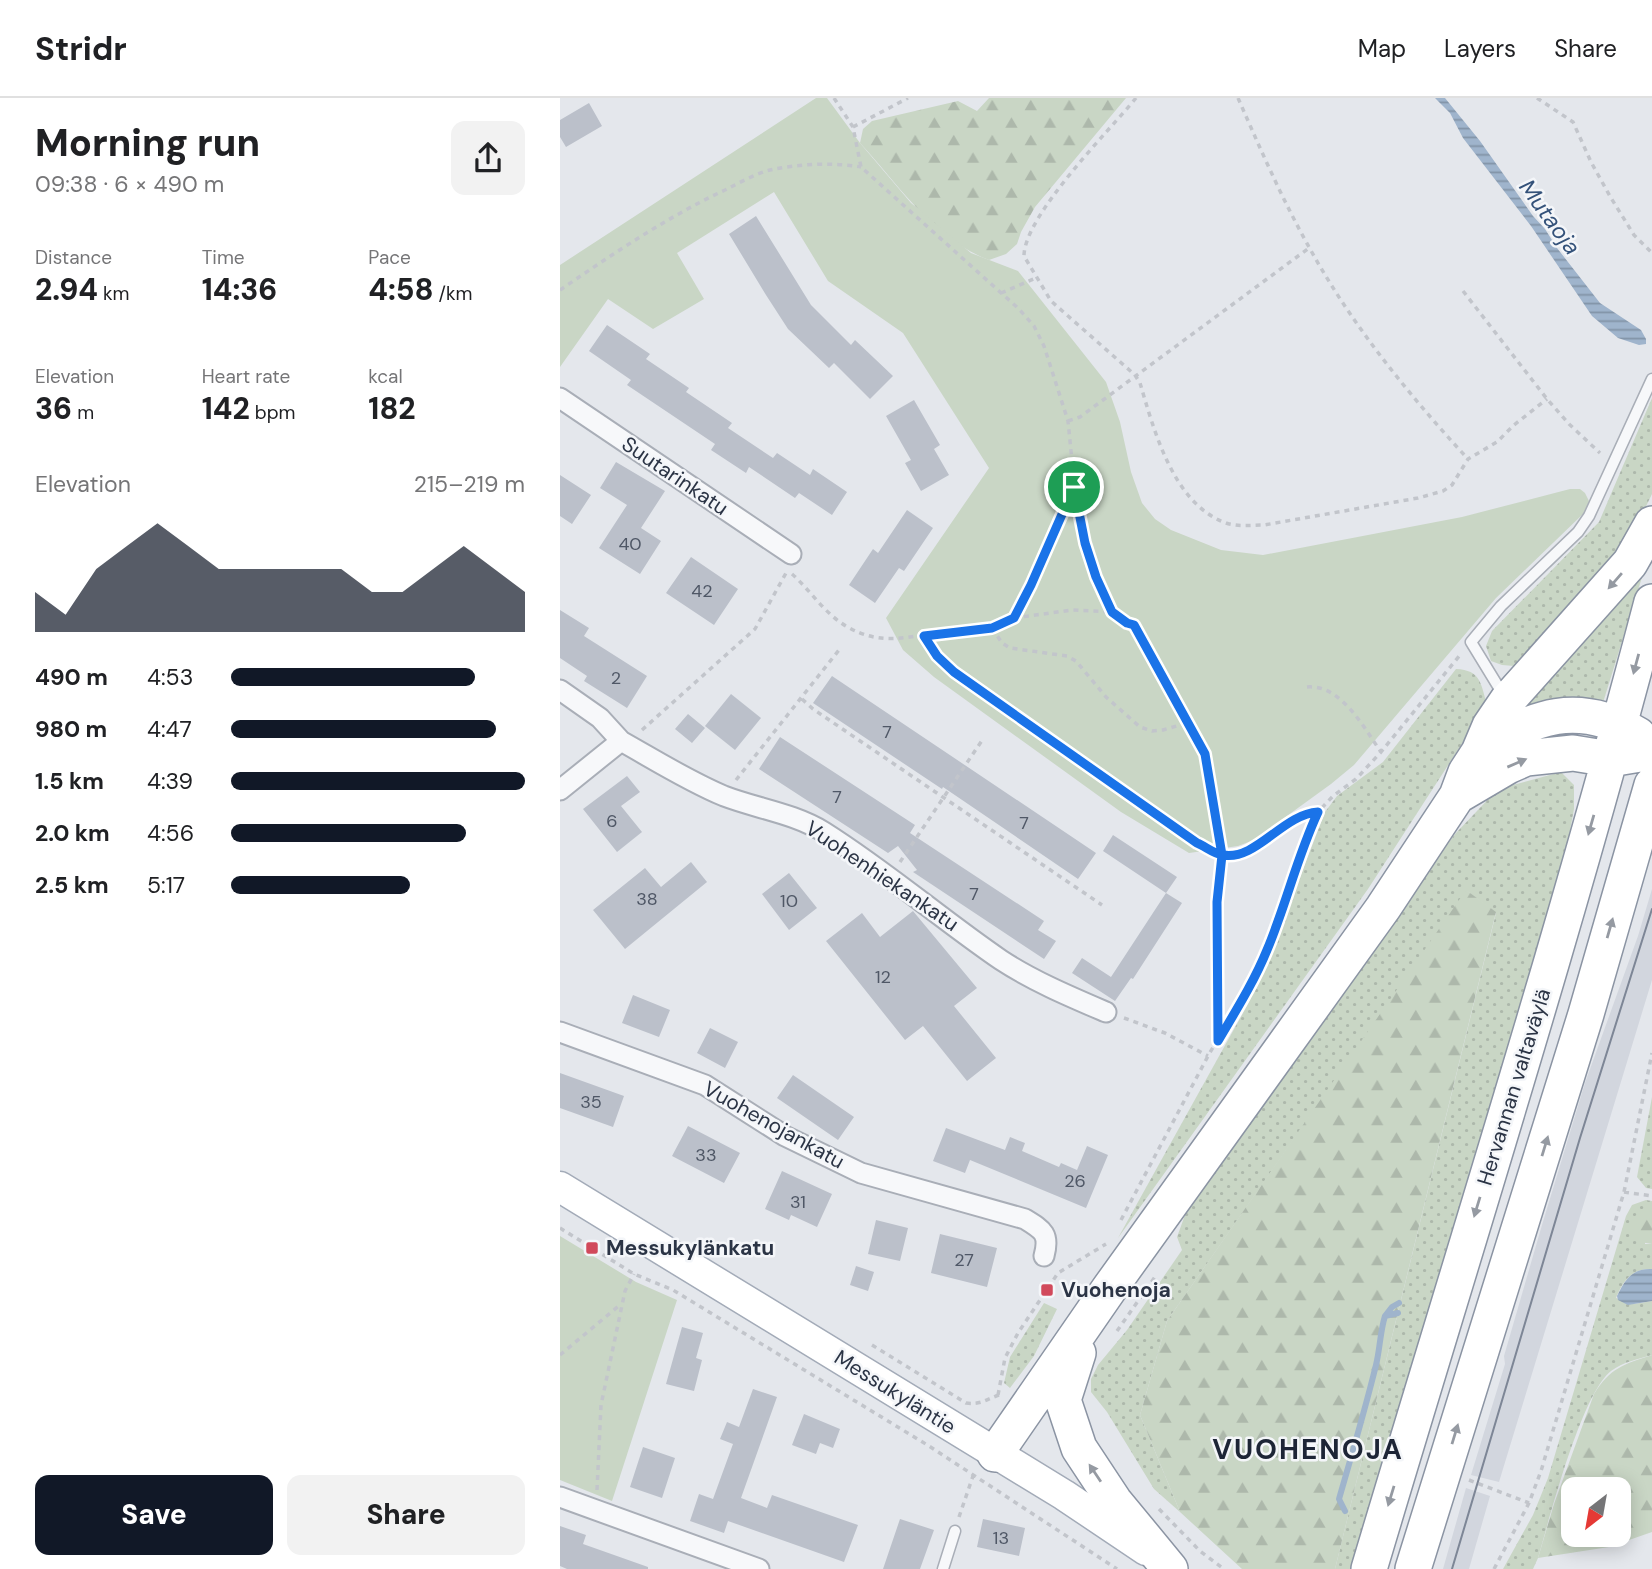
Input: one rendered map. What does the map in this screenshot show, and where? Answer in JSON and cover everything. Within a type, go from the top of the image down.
[{"type":"highway","points":[[984,1465],[1011,1404],[1088,1319],[1383,908],[1457,796],[1490,726],[1507,701],[1630,563],[1652,524]]},
{"type":"highway","name":"Hervannan valtaväylä","points":[[1369,1569],[1532,1026],[1620,725],[1652,602]]},
{"type":"highway","points":[[1479,752],[1508,733],[1534,721],[1565,715],[1589,717],[1620,725],[1652,744]]},
{"type":"highway","points":[[1457,796],[1526,758],[1573,753],[1610,759],[1652,752]]},
{"type":"highway","points":[[1413,1569],[1586,1014],[1652,785]]},
{"type":"highway","points":[[1088,1319],[1063,1400],[1069,1420],[1079,1448],[1093,1471],[1114,1501],[1171,1567]]},
{"type":"main road","name":"Messukyläntie","points":[[560,1187],[984,1465],[1064,1495],[1171,1567]]},
{"type":"street","name":"Suutarinkatu","points":[[560,398],[789,562]]},
{"type":"street","name":"Vuohenhiekankatu","points":[[560,690],[600,718],[621,741],[723,796],[783,813],[810,825],[889,878],[1003,961],[1106,1012]]},
{"type":"street","points":[[560,790],[621,741]]},
{"type":"street","name":"Vuohenojankatu","points":[[560,1032],[705,1085],[785,1136],[861,1173],[1025,1219],[1043,1231],[1048,1243],[1044,1256]]},
{"type":"street","points":[[560,1497],[729,1565],[758,1569]]},
{"type":"lane","points":[[1507,701],[1471,642],[1500,606],[1578,532],[1602,491],[1652,379]]},
{"type":"lane","points":[[943,1569],[955,1531]]},
{"type":"path","points":[[834,98],[853,127],[861,167]]},
{"type":"path","points":[[853,127],[908,98]]},
{"type":"path","points":[[1136,98],[1049,201],[1029,234],[1024,256],[1051,301],[1135,376],[1140,383],[1158,445],[1167,463],[1198,505],[1211,516],[1239,526],[1264,525],[1418,498],[1443,491],[1452,485],[1468,459],[1497,442],[1547,399]]},
{"type":"path","points":[[1238,98],[1274,179],[1309,247],[1360,329],[1468,459]]},
{"type":"path","points":[[1537,98],[1573,122],[1611,198],[1634,235],[1652,253]]},
{"type":"path","points":[[560,290],[683,212],[750,178],[769,171],[839,163],[861,167],[1034,326],[1044,346],[1068,421],[1074,487],[1085,543],[1096,577],[1112,612],[1134,625],[1205,754],[1222,855],[1217,902],[1218,1041]]},
{"type":"path","points":[[1068,421],[1080,418],[1309,247]]},
{"type":"path","points":[[1001,293],[1036,278]]},
{"type":"path","points":[[1463,291],[1547,399],[1594,449],[1614,462]]},
{"type":"path","points":[[1014,618],[1074,487]]},
{"type":"path","points":[[621,741],[643,729],[755,629],[789,562],[845,625],[863,634],[887,639],[992,628],[1014,618],[1072,610],[1112,612]]},
{"type":"path","points":[[992,628],[1002,643],[1010,648],[1058,654],[1076,661],[1106,697],[1140,727],[1152,731],[1187,723]]},
{"type":"path","points":[[924,636],[937,656],[954,672],[1188,836],[1222,855],[1236,855],[1253,847],[1293,818],[1305,812],[1318,812]]},
{"type":"path","points":[[1119,1224],[1208,1056],[1251,984],[1268,947],[1301,848],[1318,812],[1333,796],[1356,779],[1381,752],[1471,642]]},
{"type":"path","points":[[723,796],[839,650]]},
{"type":"path","points":[[1307,687],[1334,694],[1381,752]]},
{"type":"path","points":[[802,699],[1102,905]]},
{"type":"path","points":[[889,878],[983,739]]},
{"type":"path","points":[[1106,1012],[1165,1033],[1208,1056]]},
{"type":"path","points":[[1494,1569],[1529,1503],[1541,1471],[1625,1192],[1652,1053]]},
{"type":"path","points":[[1625,1192],[1652,1195]]},
{"type":"path","points":[[560,1228],[634,1273],[673,1290],[984,1465],[1117,1569]]},
{"type":"path","points":[[865,1342],[966,1403],[1011,1404],[1005,1358],[1018,1334],[1058,1273],[1108,1243]]},
{"type":"path","points":[[593,1509],[599,1482],[601,1405],[622,1303],[634,1273]]},
{"type":"path","points":[[560,1355],[622,1303]]},
{"type":"path","points":[[955,1531],[984,1465]]},
{"type":"path","points":[[1463,1478],[1529,1503]]},
{"type":"path","points":[[1153,1504],[1200,1551],[1224,1569]]},
{"type":"shaded area","points":[[1652,889],[1652,980],[1499,1482],[1471,1475],[1585,1083],[1638,936]]},
{"type":"shaded area","points":[[1466,1488],[1490,1496],[1469,1569],[1443,1569]]},
{"type":"green space","points":[[816,98],[827,98],[860,143],[911,203],[971,253],[1018,271],[1106,382],[1142,503],[1155,519],[1171,530],[1221,550],[1263,555],[1462,517],[1570,489],[1580,489],[1585,493],[1589,501],[1584,513],[1496,598],[1354,765],[1254,840],[1238,846],[1189,853],[1121,812],[934,677],[903,650],[886,618],[989,468],[903,333],[828,281],[774,192],[677,253],[704,299],[653,329],[608,299],[560,367],[560,265]]},
{"type":"green space","points":[[989,98],[1126,98],[1035,207],[1017,244],[1006,254],[989,260],[969,251],[934,225],[860,143],[863,129],[872,121],[958,101],[977,111]]},
{"type":"green space","points":[[1652,398],[1652,494],[1630,539],[1547,635],[1514,666],[1491,661],[1486,646],[1492,631],[1599,522]]},
{"type":"green space","points":[[1648,558],[1601,709],[1515,703]]},
{"type":"green space","points":[[1456,669],[1471,672],[1479,679],[1487,705],[1368,889],[1118,1238],[1248,1004],[1267,963],[1325,812],[1337,796],[1383,762]]},
{"type":"green space","points":[[1561,772],[1574,785],[1574,809],[1562,873],[1352,1569],[1335,1569],[1496,913],[1467,891],[1167,1321],[1140,1415],[1180,1512],[1154,1489],[1107,1412],[1091,1392],[1091,1379],[1098,1365],[1127,1330],[1182,1250],[1177,1237],[1189,1204],[1455,834],[1498,789]]},
{"type":"green space","points":[[1466,890],[1496,912],[1335,1569],[1242,1569],[1180,1512],[1140,1415],[1167,1321]]},
{"type":"green space","points":[[1652,1097],[1652,1189],[1646,1188],[1637,1177]]},
{"type":"green space","points":[[1646,1200],[1652,1201],[1652,1207],[1646,1207],[1645,1244],[1652,1244],[1652,1269],[1639,1271],[1629,1277],[1616,1298],[1634,1304],[1652,1301],[1652,1355],[1616,1368],[1600,1384],[1578,1430],[1533,1569],[1503,1569],[1533,1515],[1548,1478],[1626,1216],[1632,1205]]},
{"type":"green space","points":[[1646,1207],[1652,1207],[1652,1244],[1640,1242],[1631,1230],[1634,1217]]},
{"type":"green space","points":[[560,1236],[636,1282],[677,1300],[612,1501],[560,1480]]},
{"type":"green space","points":[[1044,1303],[1057,1309],[1034,1356],[1010,1388],[1004,1383],[1010,1357]]},
{"type":"green space","points":[[1652,1355],[1652,1532],[1631,1539],[1631,1477],[1564,1477],[1594,1394],[1606,1378],[1626,1364]]},
{"type":"green space","points":[[1561,1485],[1561,1547],[1609,1547],[1538,1558]]},
{"type":"water","points":[[1435,98],[1445,98],[1480,141],[1600,303],[1641,330],[1646,344],[1639,345],[1618,338],[1592,316],[1531,226],[1463,138],[1450,113]]},
{"type":"water","points":[[1645,1269],[1652,1269],[1652,1301],[1628,1305],[1618,1300],[1617,1296],[1630,1276]]},
{"type":"building","points":[[589,103],[602,126],[566,147],[560,137],[560,120]]},
{"type":"building","points":[[756,216],[811,305],[851,345],[855,340],[893,376],[870,399],[834,363],[829,368],[788,329],[766,295],[729,234]]},
{"type":"building","points":[[607,325],[650,354],[646,359],[689,388],[686,392],[732,423],[728,428],[773,458],[777,453],[810,475],[813,469],[847,492],[832,515],[799,493],[795,498],[749,467],[746,473],[711,450],[715,444],[627,385],[631,380],[589,351]]},
{"type":"building","points":[[914,400],[940,445],[934,449],[949,475],[921,491],[905,463],[911,460],[886,416]]},
{"type":"building","points":[[616,462],[665,491],[641,528],[661,541],[640,574],[599,548],[627,505],[600,488]]},
{"type":"building","points":[[560,475],[591,495],[572,524],[560,516]]},
{"type":"building","points":[[907,510],[933,528],[904,571],[899,568],[875,603],[849,585],[873,549],[878,553]]},
{"type":"building","points":[[691,557],[738,589],[714,625],[666,593]]},
{"type":"building","points":[[560,610],[589,628],[584,636],[647,676],[627,708],[584,681],[587,676],[560,658]]},
{"type":"building","points":[[832,676],[1096,853],[1078,879],[813,703]]},
{"type":"building","points":[[731,694],[761,718],[735,750],[705,726]]},
{"type":"building","points":[[688,714],[705,728],[692,743],[675,729]]},
{"type":"building","points":[[780,737],[915,825],[910,833],[1044,921],[1038,930],[1056,941],[1044,959],[913,872],[917,870],[898,846],[888,853],[759,769]]},
{"type":"building","points":[[627,776],[640,792],[621,806],[642,832],[617,852],[583,809]]},
{"type":"building","points":[[1113,835],[1177,877],[1166,893],[1103,851]]},
{"type":"building","points":[[691,862],[707,882],[625,949],[593,910],[645,868],[661,887]]},
{"type":"building","points":[[789,873],[817,908],[789,930],[762,894]]},
{"type":"building","points":[[1166,893],[1182,903],[1133,979],[1131,978],[1115,1001],[1072,973],[1082,958],[1111,977]]},
{"type":"building","points":[[913,911],[977,988],[954,1006],[996,1058],[967,1081],[923,1026],[905,1040],[826,941],[862,913],[880,937]]},
{"type":"building","points":[[633,995],[670,1010],[659,1037],[622,1023]]},
{"type":"building","points":[[710,1028],[738,1042],[725,1068],[697,1053]]},
{"type":"building","points":[[560,1073],[624,1096],[613,1127],[560,1108]]},
{"type":"building","points":[[793,1075],[854,1117],[838,1140],[777,1098]]},
{"type":"building","points":[[688,1126],[740,1153],[724,1183],[672,1156]]},
{"type":"building","points":[[946,1128],[1005,1150],[1010,1137],[1025,1143],[1022,1151],[1059,1167],[1061,1163],[1077,1170],[1087,1146],[1108,1155],[1086,1208],[970,1160],[965,1173],[933,1161]]},
{"type":"building","points":[[782,1171],[832,1194],[817,1227],[791,1215],[789,1220],[765,1209]]},
{"type":"building","points":[[876,1220],[908,1228],[900,1261],[868,1254]]},
{"type":"building","points":[[940,1234],[997,1248],[987,1287],[931,1273]]},
{"type":"building","points":[[856,1266],[874,1272],[868,1291],[850,1285]]},
{"type":"building","points":[[682,1327],[703,1333],[696,1358],[702,1360],[694,1391],[666,1384]]},
{"type":"building","points":[[753,1389],[777,1397],[741,1498],[767,1508],[772,1495],[858,1525],[844,1562],[728,1521],[724,1533],[690,1521],[699,1494],[713,1499],[733,1444],[720,1439],[727,1422],[739,1427]]},
{"type":"building","points":[[804,1414],[840,1429],[833,1448],[820,1443],[816,1454],[792,1445]]},
{"type":"building","points":[[643,1447],[675,1458],[662,1498],[630,1487]]},
{"type":"building","points":[[900,1519],[934,1530],[920,1569],[883,1569]]},
{"type":"building","points":[[983,1519],[1025,1528],[1019,1556],[977,1547]]},
{"type":"building","points":[[560,1526],[586,1535],[583,1544],[648,1569],[567,1569],[560,1566]]},
{"type":"waterway","name":"Vuohenoja","points":[[1385,1316],[1399,1303]]},
{"type":"waterway","name":"Vuohenoja","points":[[1345,1511],[1339,1499],[1372,1382],[1383,1322],[1385,1316],[1398,1313]]},
{"type":"tram line","points":[[1452,1569],[1580,1138],[1652,909]]},
{"type":"place","name":"Messukylänkatu","points":[[592,1248]]},
{"type":"place","name":"Vuohenoja","points":[[1047,1290]]},
{"type":"district","name":"VUOHENOJA","points":[[1308,1449]]},
{"type":"route","points":[[1074,487],[1014,618],[992,628],[924,636],[937,656],[954,672],[1197,843],[1222,855],[1236,855],[1253,847],[1293,818],[1305,812],[1318,812],[1301,848],[1268,947],[1218,1041],[1217,902],[1222,855],[1205,754],[1134,625],[1112,612],[1096,577],[1085,543],[1074,487]]},
{"type":"water label","name":"Mutaoja","points":[[1550,217]]}]
